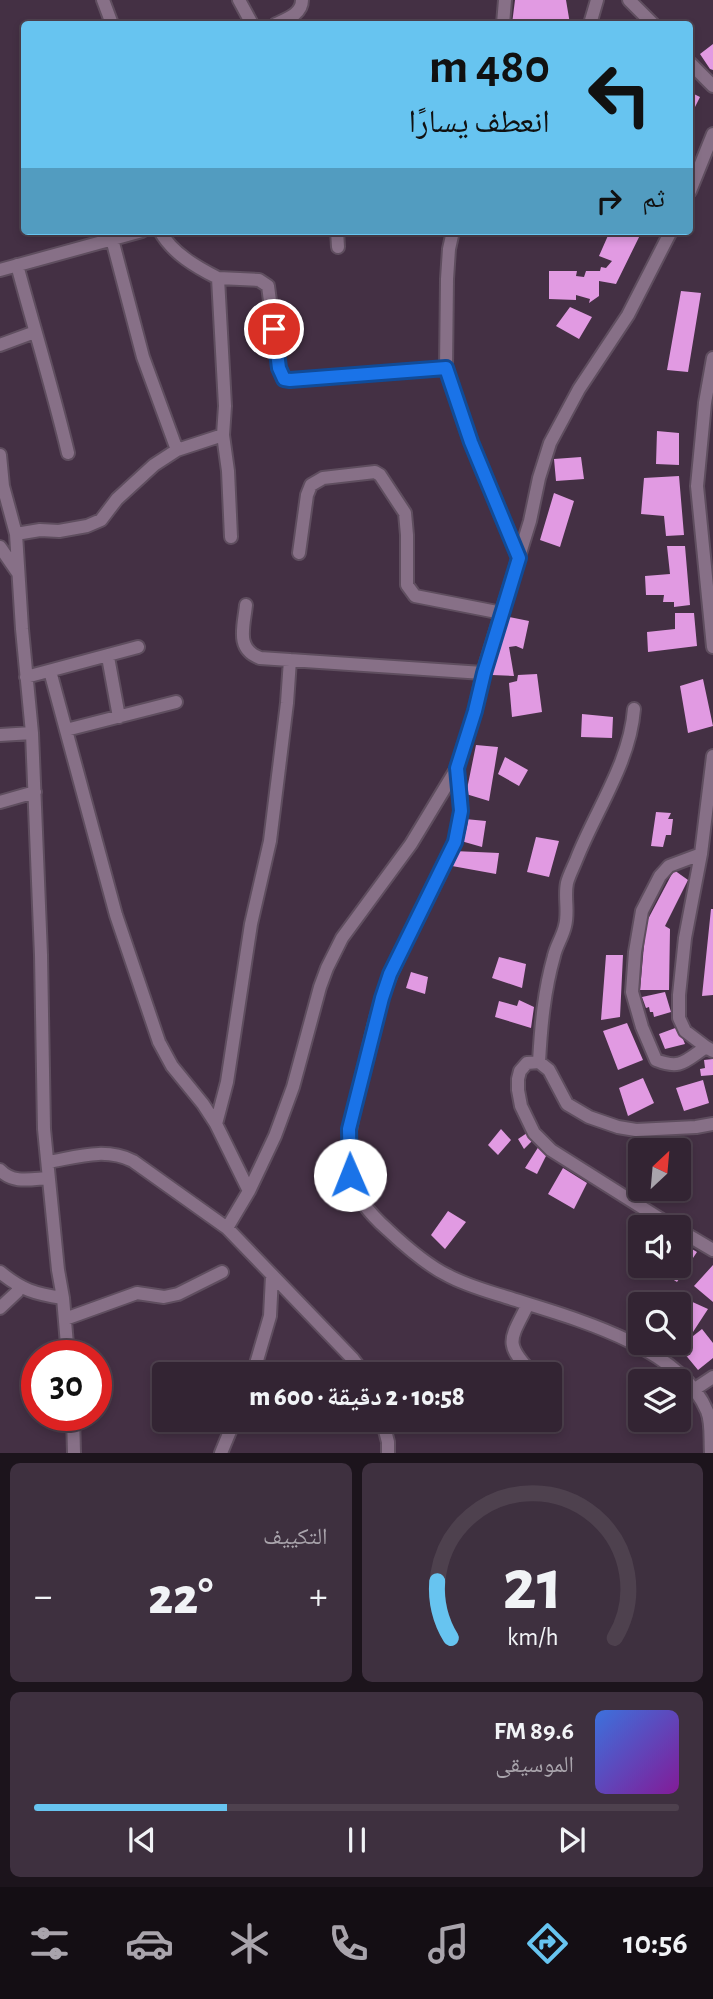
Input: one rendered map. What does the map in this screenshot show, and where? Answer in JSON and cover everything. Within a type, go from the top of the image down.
[{"type":"street","points":[[103,0],[111,21]]},
{"type":"street","points":[[239,0],[250,21]]},
{"type":"street","points":[[281,21],[298,12],[302,7],[302,0]]},
{"type":"street","points":[[591,21],[597,0]]},
{"type":"street","points":[[629,0],[650,21]]},
{"type":"street","points":[[503,21],[504,2]]},
{"type":"street","points":[[693,65],[713,86]]},
{"type":"street","points":[[693,184],[713,134]]},
{"type":"street","points":[[0,270],[95,237],[111,239],[126,235]]},
{"type":"street","points":[[162,235],[172,248],[203,271],[218,278],[259,280],[268,286],[279,368],[284,379],[446,368]]},
{"type":"street","points":[[337,235],[338,247]]},
{"type":"street","points":[[452,235],[447,279],[446,368],[471,442],[519,558]]},
{"type":"street","points":[[227,1228],[249,1191],[275,1136],[293,1087],[320,987],[342,938],[411,844],[457,768],[530,522],[550,443],[579,389],[628,315],[669,235]]},
{"type":"street","points":[[111,239],[143,357],[177,450]]},
{"type":"street","points":[[17,265],[48,371],[68,453]]},
{"type":"street","points":[[218,278],[225,406],[223,435],[228,471],[231,537]]},
{"type":"street","points":[[0,345],[35,332]]},
{"type":"street","points":[[713,358],[705,402],[697,486],[713,647]]},
{"type":"street","points":[[16,534],[40,530],[59,531],[87,526],[101,520],[117,499],[154,465],[177,450],[223,435]]},
{"type":"street","points":[[0,455],[1,486],[16,534],[32,733],[42,1076],[48,1178],[67,1340]]},
{"type":"street","points":[[299,553],[307,495],[311,485],[323,478],[376,472],[405,513],[407,585],[410,591],[415,596],[502,613]]},
{"type":"street","points":[[0,547],[18,573]]},
{"type":"street","points":[[246,605],[242,640],[244,647],[251,654],[260,658],[484,673]]},
{"type":"street","points":[[26,677],[138,648]]},
{"type":"street","points":[[108,657],[119,716]]},
{"type":"street","points":[[216,1124],[227,1082],[251,924],[270,841],[290,660]]},
{"type":"street","points":[[50,671],[116,915],[159,1042],[172,1066],[216,1124],[249,1191]]},
{"type":"street","points":[[66,730],[176,702]]},
{"type":"street","points":[[539,1062],[548,980],[554,954],[566,925],[567,883],[622,758],[632,729],[634,709]]},
{"type":"street","points":[[0,735],[32,733]]},
{"type":"street","points":[[701,854],[669,866],[660,876],[642,911],[635,952],[632,992],[642,1027],[656,1060],[671,1066],[681,1064],[709,1049],[685,1031],[679,1018],[679,1007],[685,938],[701,854],[713,756]]},
{"type":"street","points":[[457,768],[460,823],[455,842],[390,974],[382,998],[349,1129],[350,1175],[359,1196],[372,1215],[400,1241],[447,1275],[479,1289],[610,1333],[644,1349],[678,1371],[695,1389],[709,1413],[711,1453]]},
{"type":"street","points":[[0,802],[35,792]]},
{"type":"street","points":[[654,1215],[561,1157],[534,1133],[522,1106],[517,1079],[524,1065],[539,1062],[549,1070],[567,1104],[589,1117],[618,1127],[636,1130],[696,1128],[713,1124]]},
{"type":"street","points":[[48,1162],[100,1153],[125,1157],[227,1228],[354,1362]]},
{"type":"street","points":[[0,1170],[10,1178],[48,1178]]},
{"type":"street","points":[[691,1237],[713,1250]]},
{"type":"street","points":[[0,1272],[19,1287],[38,1295],[63,1298]]},
{"type":"street","points":[[65,1319],[137,1293],[164,1297],[178,1294],[222,1272]]},
{"type":"street","points":[[257,1362],[270,1316],[272,1276]]},
{"type":"street","points":[[0,1308],[19,1287]]},
{"type":"street","points":[[522,1362],[512,1350],[512,1342],[515,1329],[528,1304]]},
{"type":"street","points":[[695,1389],[713,1377]]},
{"type":"street","points":[[73,1431],[74,1453]]},
{"type":"street","points":[[220,1453],[229,1432]]},
{"type":"street","points":[[385,1432],[388,1453]]},
{"type":"building","points":[[515,0],[566,0],[570,21],[512,21]]},
{"type":"building","points":[[713,44],[713,70],[700,54]]},
{"type":"building","points":[[693,94],[700,97],[693,111]]},
{"type":"building","points":[[608,235],[640,235],[616,284],[599,281],[599,296],[589,303],[590,299],[576,295],[576,300],[549,299],[549,271],[577,271],[576,276],[584,277],[586,271],[600,271],[601,267],[606,268],[612,261],[599,256]]},
{"type":"building","points":[[681,291],[701,293],[688,372],[667,370]]},
{"type":"building","points":[[570,307],[592,317],[579,339],[556,326]]},
{"type":"building","points":[[657,431],[679,433],[679,465],[656,464]]},
{"type":"building","points":[[581,457],[584,479],[556,481],[554,459]]},
{"type":"building","points":[[679,476],[684,535],[666,536],[664,516],[641,514],[644,478]]},
{"type":"building","points":[[554,493],[574,501],[560,547],[540,540]]},
{"type":"building","points":[[667,546],[685,546],[690,605],[674,607],[674,602],[663,602],[664,595],[646,595],[645,576],[670,574]]},
{"type":"building","points":[[675,613],[694,613],[697,646],[648,652],[647,632],[675,629]]},
{"type":"building","points":[[505,616],[529,621],[523,649],[509,647],[514,676],[492,675]]},
{"type":"building","points":[[537,674],[542,712],[512,717],[509,683],[517,681],[518,675]]},
{"type":"building","points":[[703,679],[713,726],[688,733],[680,686]]},
{"type":"building","points":[[582,714],[613,717],[612,738],[581,737]]},
{"type":"building","points":[[476,745],[498,747],[489,801],[466,794]]},
{"type":"building","points":[[505,757],[528,770],[519,786],[498,774]]},
{"type":"building","points":[[656,812],[671,813],[668,819],[673,819],[671,835],[666,835],[663,847],[651,846]]},
{"type":"building","points":[[465,819],[486,821],[482,847],[461,841]]},
{"type":"building","points":[[536,837],[559,841],[549,877],[527,872]]},
{"type":"building","points":[[454,851],[499,853],[496,874],[452,866]]},
{"type":"building","points":[[674,870],[688,880],[665,926],[670,929],[669,990],[640,990],[646,923]]},
{"type":"building","points":[[711,909],[713,995],[702,996]]},
{"type":"building","points":[[606,955],[623,955],[620,1017],[601,1020]]},
{"type":"building","points":[[499,957],[526,964],[522,988],[492,978]]},
{"type":"building","points":[[411,972],[428,977],[425,994],[406,988]]},
{"type":"building","points":[[665,992],[671,1012],[654,1017],[649,1007],[646,1008],[642,997]]},
{"type":"building","points":[[519,1000],[534,1007],[531,1028],[495,1017],[499,1001],[517,1006]]},
{"type":"building","points":[[627,1023],[643,1060],[618,1070],[603,1031]]},
{"type":"building","points":[[678,1027],[685,1044],[665,1049],[659,1034]]},
{"type":"building","points":[[713,1059],[713,1075],[701,1076],[700,1069],[705,1068],[704,1060]]},
{"type":"building","points":[[643,1078],[654,1103],[628,1116],[619,1088]]},
{"type":"building","points":[[703,1080],[709,1103],[684,1111],[676,1088]]},
{"type":"building","points":[[501,1129],[511,1140],[498,1155],[488,1145]]},
{"type":"building","points":[[527,1133],[533,1140],[524,1149],[518,1139]]},
{"type":"building","points":[[539,1146],[548,1152],[537,1174],[525,1168]]},
{"type":"building","points":[[563,1168],[587,1183],[574,1209],[548,1194]]},
{"type":"building","points":[[448,1211],[466,1222],[445,1249],[431,1235]]},
{"type":"building","points":[[691,1248],[697,1252],[691,1261]]},
{"type":"building","points":[[713,1265],[713,1302],[694,1286]]},
{"type":"building","points":[[691,1301],[708,1309],[693,1332],[691,1331]]},
{"type":"building","points":[[702,1329],[713,1343],[713,1358],[698,1370],[686,1355],[691,1355],[691,1338]]},
{"type":"route","points":[[274,329],[279,368],[284,379],[446,368],[471,442],[519,558],[457,768],[461,811],[455,842],[390,974],[382,998],[349,1129],[350,1175]]}]
